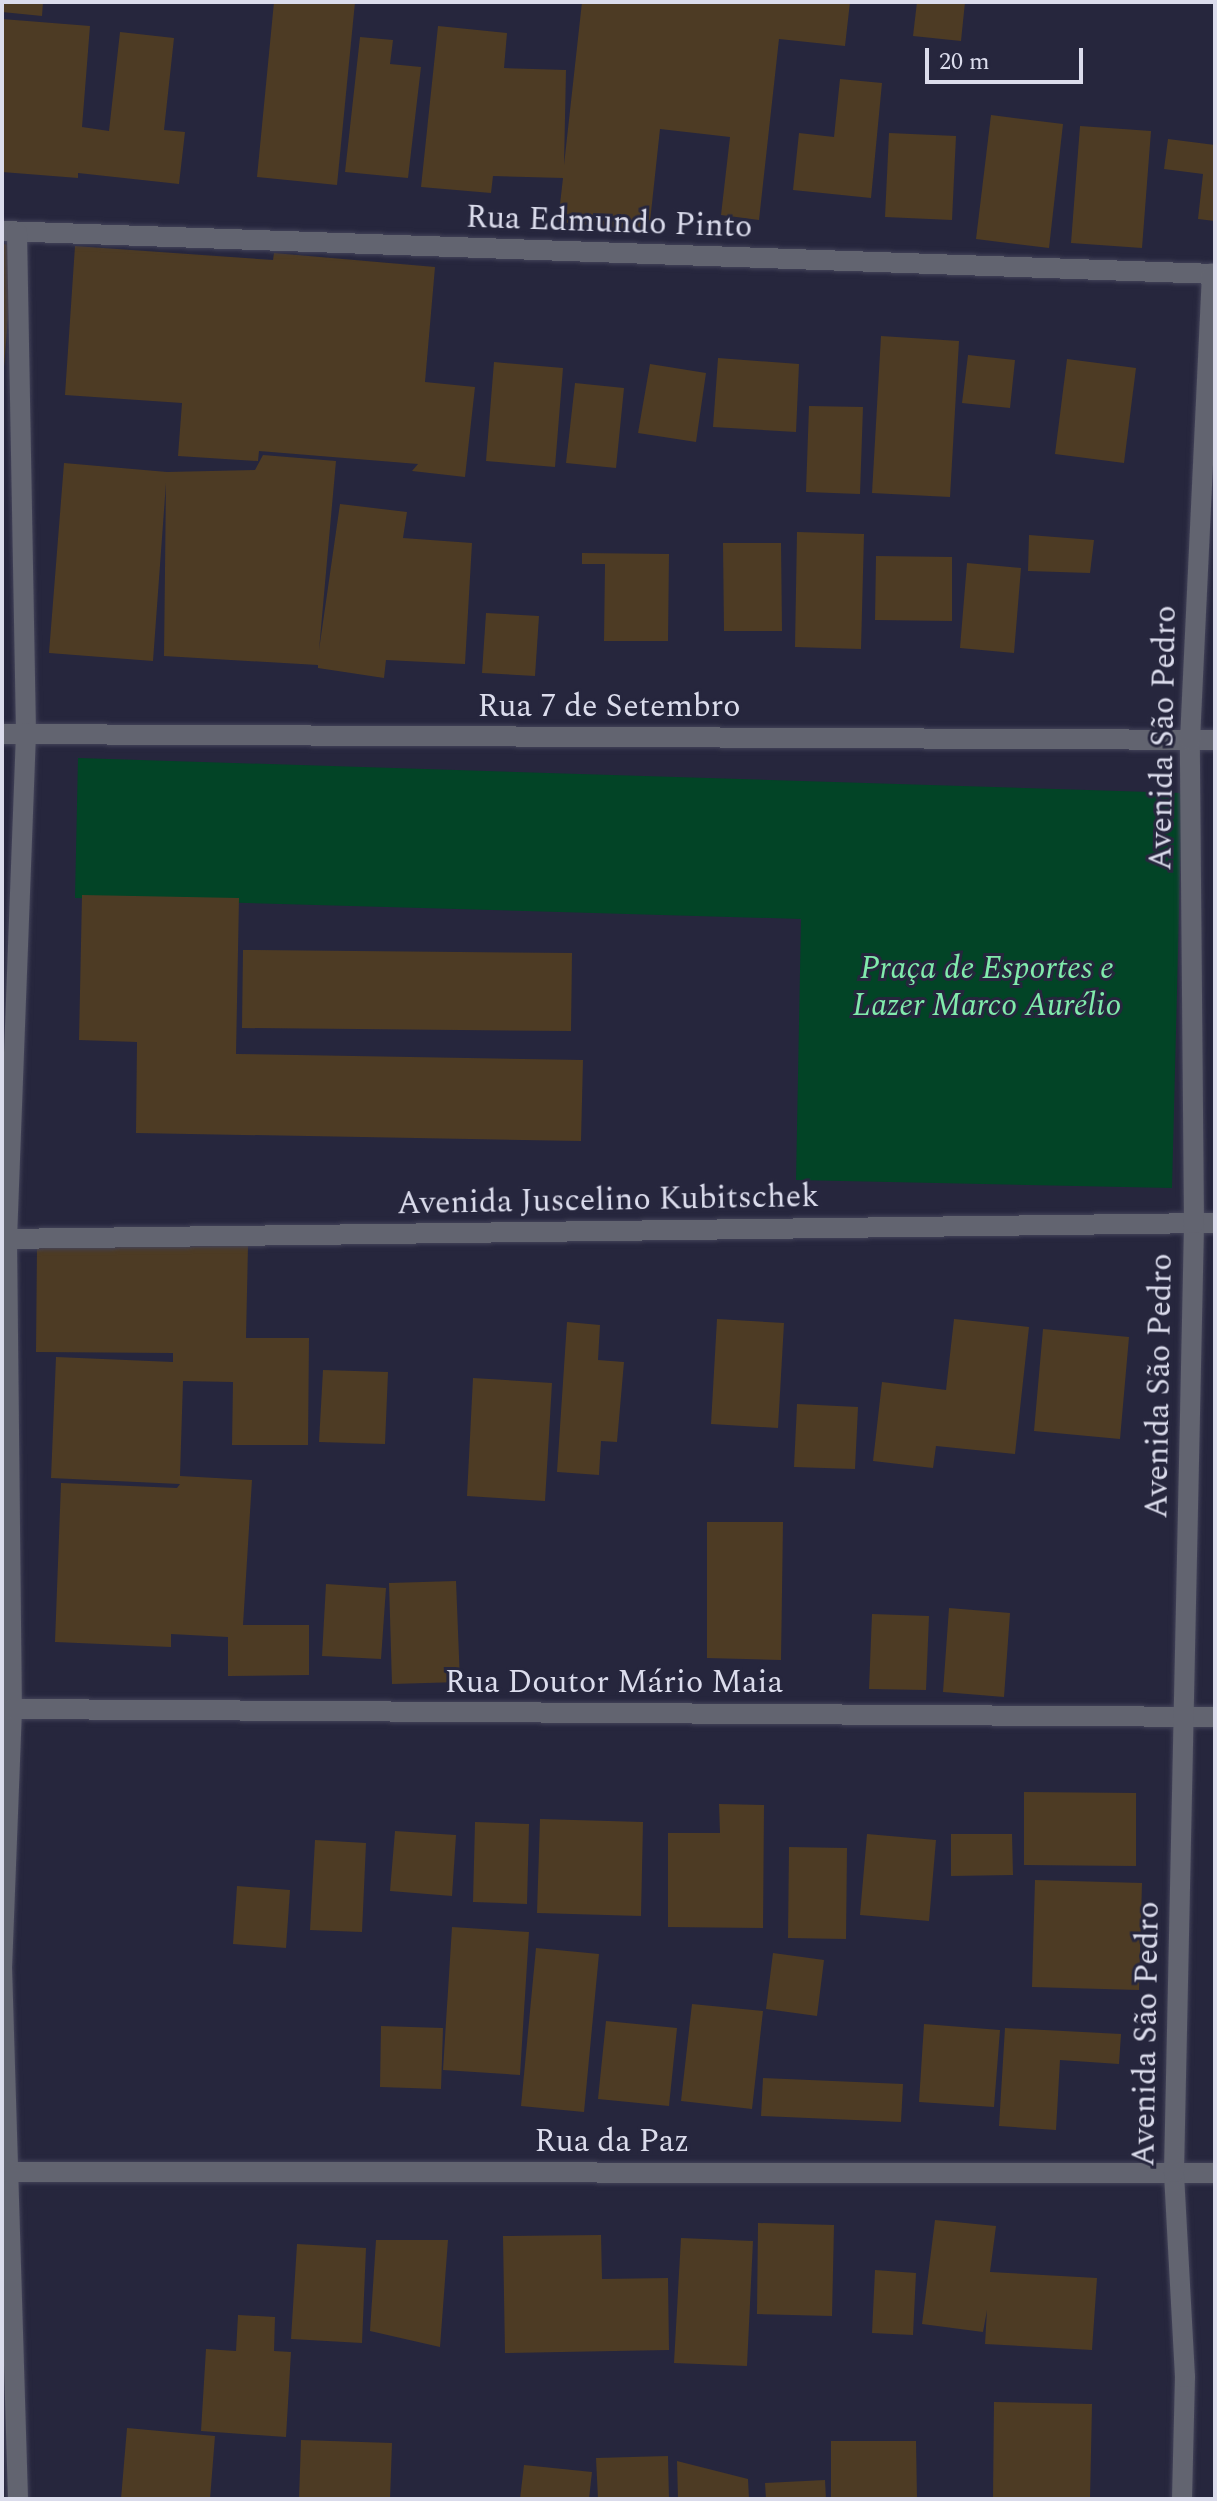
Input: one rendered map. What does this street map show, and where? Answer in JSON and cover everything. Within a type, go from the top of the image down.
[{"type":"street","name":"Rua Edmundo Pinto","points":[[9,232],[1213,274]]},
{"type":"street","points":[[9,232],[26,733],[4,1239],[12,1709],[2,1966],[18,2499]]},
{"type":"street","name":"Avenida São Pedro","points":[[1182,2499],[1185,2377],[1174,2172],[1183,1717],[1205,1223],[1190,740],[1213,274]]},
{"type":"street","name":"Rua 7 de Setembro","points":[[2,734],[1215,740]]},
{"type":"street","name":"Avenida Juscelino Kubitschek","points":[[4,1239],[1205,1223]]},
{"type":"street","name":"Rua Doutor Mário Maia","points":[[12,1709],[1215,1717]]},
{"type":"street","name":"Rua da Paz","points":[[8,2172],[1215,2173]]},
{"type":"green space","name":"Praça de Esportes e Lazer Marco Aurélio","points":[[78,758],[1182,793],[1172,1188],[796,1180],[801,919],[75,898]]},
{"type":"building","points":[[2,2],[43,2],[42,16],[2,12]]},
{"type":"building","points":[[274,2],[355,2],[337,185],[257,177]]},
{"type":"building","points":[[582,2],[850,2],[845,46],[779,39],[759,220],[721,215],[730,137],[660,129],[649,231],[558,222],[563,178],[493,176],[491,193],[421,187],[438,26],[507,33],[504,68],[566,70],[564,165]]},
{"type":"building","points":[[917,2],[965,2],[961,41],[913,36]]},
{"type":"building","points":[[2,19],[90,26],[82,127],[109,131],[120,32],[174,38],[164,130],[185,132],[179,184],[78,173],[78,178],[2,172]]},
{"type":"building","points":[[360,37],[393,40],[390,64],[421,67],[408,178],[345,172]]},
{"type":"building","points":[[840,79],[882,83],[871,198],[793,190],[799,133],[834,137]]},
{"type":"building","points":[[991,115],[1063,124],[1049,248],[976,239]]},
{"type":"building","points":[[1080,126],[1151,131],[1142,248],[1071,243]]},
{"type":"building","points":[[889,133],[956,136],[952,220],[885,217]]},
{"type":"building","points":[[1168,139],[1215,145],[1215,221],[1198,219],[1203,174],[1164,169]]},
{"type":"building","points":[[2,244],[14,245],[4,367],[2,367]]},
{"type":"building","points":[[75,246],[273,260],[274,253],[435,267],[425,382],[475,387],[465,477],[412,471],[418,464],[259,451],[258,461],[178,456],[182,403],[65,395]]},
{"type":"building","points":[[881,336],[959,341],[950,497],[872,493]]},
{"type":"building","points":[[968,355],[1015,360],[1010,408],[962,403]]},
{"type":"building","points":[[718,358],[799,364],[796,432],[713,427]]},
{"type":"building","points":[[1067,359],[1136,368],[1124,463],[1055,454]]},
{"type":"building","points":[[494,362],[563,368],[555,467],[486,461]]},
{"type":"building","points":[[650,364],[706,373],[696,442],[638,433]]},
{"type":"building","points":[[575,383],[624,388],[616,468],[566,463]]},
{"type":"building","points":[[809,406],[863,407],[860,494],[806,492]]},
{"type":"building","points":[[263,455],[336,461],[319,650],[340,504],[407,512],[403,538],[472,543],[465,664],[386,660],[384,678],[318,668],[318,665],[164,656],[166,483],[153,661],[49,653],[64,463],[167,472],[255,470]]},
{"type":"building","points":[[797,532],[864,534],[861,649],[795,647]]},
{"type":"building","points":[[1029,535],[1094,540],[1090,573],[1028,571]]},
{"type":"building","points":[[723,543],[781,543],[782,631],[724,631]]},
{"type":"building","points":[[582,553],[669,554],[668,641],[604,641],[605,564],[582,564]]},
{"type":"building","points":[[876,556],[952,557],[952,621],[875,620]]},
{"type":"building","points":[[967,563],[1021,568],[1014,653],[960,648]]},
{"type":"building","points":[[486,613],[539,616],[535,676],[482,673]]},
{"type":"building","points":[[82,895],[239,898],[236,1054],[583,1060],[581,1141],[136,1133],[137,1042],[79,1040]]},
{"type":"building","points":[[243,950],[572,953],[571,1031],[242,1028]]},
{"type":"building","points":[[248,1246],[246,1338],[309,1338],[308,1445],[232,1445],[233,1382],[183,1381],[180,1476],[252,1480],[243,1625],[309,1625],[309,1675],[228,1676],[228,1637],[171,1634],[171,1647],[55,1642],[61,1483],[177,1488],[180,1484],[51,1478],[56,1357],[173,1362],[173,1353],[36,1352],[37,1247]]},
{"type":"building","points":[[717,1319],[784,1323],[778,1428],[711,1424]]},
{"type":"building","points":[[954,1319],[1029,1327],[1015,1454],[936,1446],[933,1468],[873,1461],[882,1382],[946,1390]]},
{"type":"building","points":[[567,1322],[600,1325],[598,1360],[624,1362],[617,1442],[601,1441],[599,1475],[557,1472]]},
{"type":"building","points":[[1043,1329],[1129,1337],[1120,1439],[1034,1431]]},
{"type":"building","points":[[323,1370],[388,1372],[385,1444],[319,1442]]},
{"type":"building","points":[[473,1378],[552,1383],[545,1501],[467,1496]]},
{"type":"building","points":[[797,1404],[858,1407],[855,1469],[794,1467]]},
{"type":"building","points":[[707,1522],[783,1522],[781,1660],[707,1658]]},
{"type":"building","points":[[456,1581],[460,1682],[392,1684],[389,1583]]},
{"type":"building","points":[[326,1584],[386,1588],[381,1659],[322,1656]]},
{"type":"building","points":[[949,1608],[1010,1613],[1004,1697],[943,1692]]},
{"type":"building","points":[[872,1614],[929,1616],[926,1690],[869,1689]]},
{"type":"building","points":[[1024,1792],[1136,1793],[1136,1866],[1024,1865]]},
{"type":"building","points":[[719,1804],[764,1805],[763,1928],[668,1927],[668,1833],[720,1833]]},
{"type":"building","points":[[540,1819],[643,1822],[641,1916],[537,1913]]},
{"type":"building","points":[[475,1822],[529,1824],[527,1904],[473,1902]]},
{"type":"building","points":[[395,1831],[456,1835],[452,1896],[390,1891]]},
{"type":"building","points":[[867,1834],[936,1840],[929,1921],[860,1915]]},
{"type":"building","points":[[951,1834],[1012,1834],[1013,1875],[951,1876]]},
{"type":"building","points":[[315,1840],[366,1843],[362,1932],[310,1930]]},
{"type":"building","points":[[789,1847],[847,1848],[846,1939],[788,1938]]},
{"type":"building","points":[[1035,1880],[1142,1883],[1139,1990],[1032,1987]]},
{"type":"building","points":[[237,1886],[290,1890],[286,1948],[233,1944]]},
{"type":"building","points":[[452,1927],[529,1932],[520,2075],[443,2070]]},
{"type":"building","points":[[536,1948],[599,1954],[584,2112],[521,2106]]},
{"type":"building","points":[[773,1953],[824,1960],[817,2016],[766,2009]]},
{"type":"building","points":[[692,2004],[763,2011],[752,2109],[681,2101]]},
{"type":"building","points":[[606,2021],[677,2028],[669,2106],[598,2099]]},
{"type":"building","points":[[924,2024],[1000,2030],[994,2107],[919,2102]]},
{"type":"building","points":[[381,2026],[443,2028],[441,2089],[380,2087]]},
{"type":"building","points":[[1005,2028],[1121,2034],[1119,2064],[1060,2060],[1056,2130],[999,2126]]},
{"type":"building","points":[[763,2078],[903,2084],[901,2122],[761,2116]]},
{"type":"building","points":[[935,2220],[996,2226],[990,2272],[1097,2278],[1092,2350],[985,2344],[987,2310],[983,2332],[922,2324]]},
{"type":"building","points":[[758,2223],[834,2225],[832,2316],[757,2314]]},
{"type":"building","points":[[601,2235],[602,2279],[668,2278],[669,2350],[505,2353],[503,2236]]},
{"type":"building","points":[[681,2238],[753,2241],[747,2366],[674,2363]]},
{"type":"building","points":[[376,2240],[448,2240],[440,2347],[370,2331]]},
{"type":"building","points":[[297,2244],[366,2248],[362,2343],[291,2339]]},
{"type":"building","points":[[875,2270],[916,2273],[913,2335],[872,2333]]},
{"type":"building","points":[[238,2315],[275,2317],[274,2351],[291,2352],[286,2437],[201,2431],[206,2349],[236,2351]]},
{"type":"building","points":[[994,2402],[1092,2404],[1090,2499],[993,2499]]},
{"type":"building","points":[[127,2428],[215,2436],[210,2499],[121,2499]]},
{"type":"building","points":[[301,2440],[392,2443],[390,2499],[299,2499]]},
{"type":"building","points":[[831,2441],[916,2441],[917,2499],[831,2499]]},
{"type":"building","points":[[668,2456],[669,2499],[598,2499],[596,2458]]},
{"type":"building","points":[[677,2461],[748,2479],[749,2499],[678,2499]]},
{"type":"building","points":[[524,2465],[592,2472],[589,2499],[520,2499]]},
{"type":"building","points":[[825,2480],[826,2499],[766,2499],[765,2483]]}]
